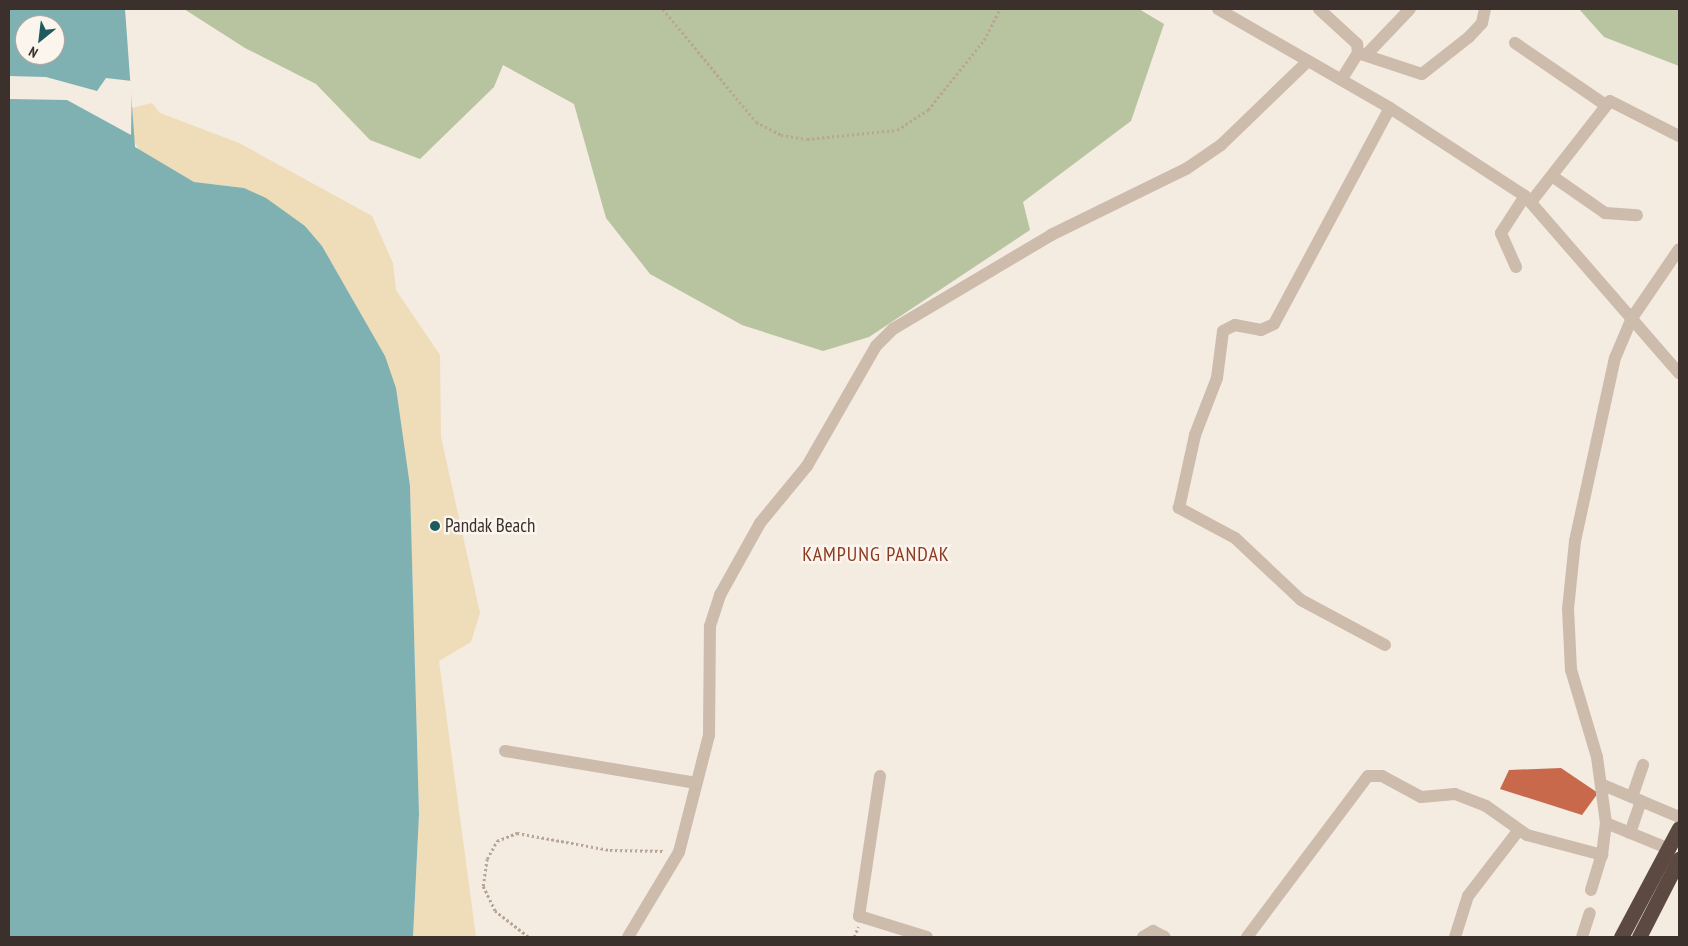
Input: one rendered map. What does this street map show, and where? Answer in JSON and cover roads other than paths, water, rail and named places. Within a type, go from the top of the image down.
[{"type":"highway","points":[[1622,937],[1679,828]]},
{"type":"highway","points":[[1639,937],[1679,859]]},
{"type":"street","points":[[1218,9],[1390,108],[1528,199],[1678,373]]},
{"type":"street","points":[[1319,9],[1357,44],[1363,54],[1422,74],[1469,37],[1482,23],[1485,9]]},
{"type":"street","points":[[1342,79],[1363,54],[1410,9]]},
{"type":"street","points":[[1515,42],[1604,104],[1618,102],[1679,136]]},
{"type":"street","points":[[628,937],[679,852],[709,735],[710,626],[720,595],[760,523],[807,466],[876,346],[893,329],[1052,235],[1186,168],[1221,145],[1308,61]]},
{"type":"street","points":[[1516,267],[1501,232],[1528,199],[1552,176],[1604,104]]},
{"type":"street","points":[[1385,646],[1301,600],[1234,538],[1179,508],[1195,435],[1217,378],[1223,331],[1235,326],[1262,330],[1274,324],[1339,195],[1390,108]]},
{"type":"street","points":[[1552,176],[1605,213],[1637,215]]},
{"type":"street","points":[[1591,890],[1602,855],[1606,823],[1603,785],[1571,670],[1568,609],[1586,482],[1616,358],[1632,318],[1679,249]]},
{"type":"street","points":[[505,751],[696,783]]},
{"type":"street","points":[[1630,833],[1643,765]]},
{"type":"street","points":[[880,776],[860,916],[927,937]]},
{"type":"street","points":[[1247,937],[1368,776],[1382,776],[1421,797],[1455,794],[1486,806],[1518,831],[1602,855]]},
{"type":"street","points":[[1603,785],[1679,817]]},
{"type":"street","points":[[1606,823],[1667,848]]},
{"type":"street","points":[[1455,937],[1468,896],[1518,831]]},
{"type":"street","points":[[1582,937],[1590,913]]},
{"type":"street","points":[[1143,937],[1153,931],[1165,937]]},
{"type":"water","points":[[9,9],[125,9],[135,147],[194,182],[244,188],[266,198],[305,226],[322,246],[385,356],[396,388],[410,486],[419,814],[413,937],[9,937]]},
{"type":"place","name":"Pandak Beach","points":[[435,526]]},
{"type":"district","name":"KAMPUNG PANDAK","points":[[876,554]]}]
